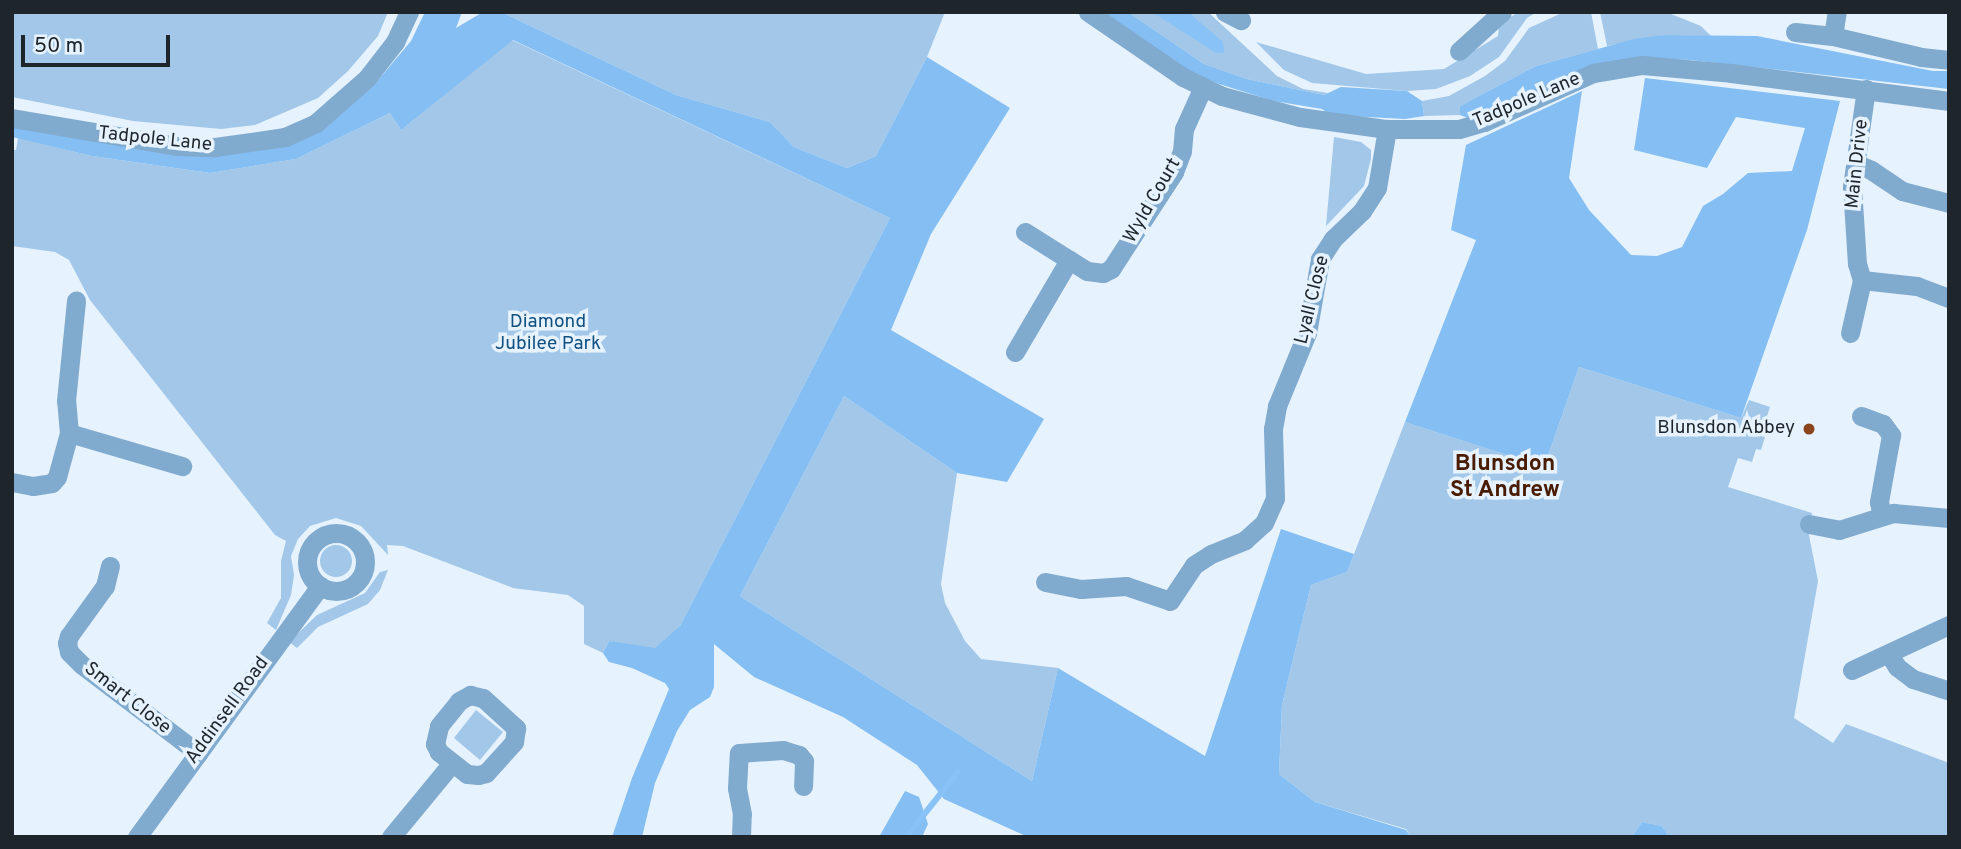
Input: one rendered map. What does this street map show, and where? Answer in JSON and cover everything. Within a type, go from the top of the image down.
[{"type":"street","name":"Tadpole Lane","points":[[12,118],[178,146],[215,147],[285,137],[316,122],[367,78],[395,42],[409,12]]},
{"type":"street","name":"Tadpole Lane","points":[[1088,12],[1203,87],[1222,96],[1300,117],[1387,129],[1459,129],[1484,122],[1593,73],[1642,65],[1866,89],[1949,101]]},
{"type":"street","points":[[1833,36],[1837,12]]},
{"type":"street","points":[[1459,51],[1489,16]]},
{"type":"street","points":[[1795,32],[1833,36],[1921,57],[1949,60]]},
{"type":"street","name":"Wyld Court","points":[[1025,232],[1087,271],[1103,273],[1119,259],[1174,172],[1182,151],[1184,129],[1203,87]]},
{"type":"street","name":"Main Drive","points":[[1850,333],[1862,280],[1851,201],[1866,89]]},
{"type":"street","name":"Lyall Close","points":[[1045,582],[1081,589],[1126,586],[1170,601],[1194,565],[1211,554],[1245,540],[1264,523],[1275,498],[1273,429],[1277,406],[1304,344],[1320,259],[1333,239],[1362,211],[1377,188],[1384,162],[1387,129]]},
{"type":"street","points":[[1857,164],[1902,191],[1949,203]]},
{"type":"street","points":[[1015,352],[1069,261]]},
{"type":"street","points":[[1862,280],[1917,286],[1949,298]]},
{"type":"street","points":[[12,482],[33,486],[47,485],[55,481],[69,433],[66,401],[76,300]]},
{"type":"street","points":[[1861,416],[1883,424],[1891,435],[1879,502],[1882,516]]},
{"type":"street","points":[[69,433],[182,466]]},
{"type":"street","points":[[1809,524],[1845,530],[1882,516],[1907,513],[1949,518]]},
{"type":"street","name":"Smart Close","points":[[110,566],[105,586],[69,636],[68,649],[82,665],[198,753]]},
{"type":"street","name":"Addinsell Road","points":[[137,837],[320,586]]},
{"type":"street","points":[[1852,670],[1949,625]]},
{"type":"street","points":[[1889,654],[1897,667],[1913,680],[1949,691]]},
{"type":"street","points":[[741,837],[742,814],[737,788],[739,753],[783,750],[799,755],[804,761],[803,786]]},
{"type":"street","points":[[391,837],[452,763]]},
{"type":"green space","points":[[12,12],[388,12],[378,36],[348,71],[318,98],[255,125],[221,129],[133,121],[12,97]]},
{"type":"green space","points":[[501,12],[945,12],[927,57],[876,156],[847,168],[794,147],[770,122],[676,95]]},
{"type":"green space","points":[[1128,12],[1208,12],[1277,76],[1303,89],[1328,93],[1324,95],[1247,79],[1204,64]]},
{"type":"green space","points":[[1518,12],[1537,12],[1527,18],[1499,57],[1470,76],[1436,89],[1407,91],[1312,83],[1284,70],[1256,42],[1366,74],[1444,69],[1498,36],[1499,25]]},
{"type":"green space","points":[[1564,12],[1591,12],[1598,49],[1536,66],[1471,100],[1461,107],[1460,115],[1424,116],[1422,101],[1449,96],[1485,76],[1505,61],[1529,28]]},
{"type":"green space","points":[[1600,12],[1671,14],[1701,26],[1711,36],[1664,35],[1607,46]]},
{"type":"green space","name":"Diamond Jubilee Park","points":[[512,40],[890,218],[680,626],[665,642],[655,648],[640,648],[609,641],[603,653],[584,644],[584,606],[568,595],[513,588],[403,546],[387,545],[388,555],[361,526],[336,518],[310,526],[298,539],[291,556],[294,575],[291,595],[276,630],[267,623],[281,598],[281,561],[286,541],[275,535],[90,300],[69,260],[55,252],[12,246],[12,150],[16,150],[18,138],[92,156],[210,173],[296,159],[390,113],[401,130]]},
{"type":"green space","points":[[1334,137],[1361,142],[1371,150],[1371,159],[1364,186],[1326,226]]},
{"type":"green space","points":[[1579,367],[1741,418],[1749,400],[1770,407],[1761,435],[1765,437],[1761,450],[1756,449],[1752,462],[1738,458],[1728,487],[1812,513],[1808,530],[1818,581],[1794,718],[1833,743],[1846,724],[1949,763],[1949,837],[1669,837],[1662,826],[1642,822],[1632,837],[1411,837],[1406,829],[1315,802],[1279,774],[1282,705],[1311,585],[1347,572],[1405,422],[1544,467]]},
{"type":"green space","points":[[844,396],[957,473],[941,584],[945,603],[965,641],[981,659],[1058,668],[1032,781],[740,596]]},
{"type":"green space","points":[[336,545],[347,550],[352,561],[347,572],[336,577],[325,572],[320,561],[325,550]]},
{"type":"green space","points":[[388,570],[380,590],[368,604],[318,627],[297,648],[289,642],[317,615],[365,593],[380,572]]},
{"type":"green space","points":[[476,710],[503,732],[480,760],[454,738]]},
{"type":"shaded area","points":[[425,12],[462,12],[456,28],[483,12],[501,12],[676,95],[770,122],[794,147],[847,168],[876,156],[927,57],[1010,108],[931,234],[891,330],[1044,419],[1007,482],[957,473],[844,396],[740,596],[1032,781],[1058,668],[1205,756],[1281,529],[1354,554],[1347,572],[1311,585],[1282,705],[1279,774],[1315,802],[1406,830],[1411,837],[1028,837],[944,799],[917,765],[843,717],[754,677],[714,644],[714,687],[710,697],[690,710],[677,731],[655,783],[642,837],[612,837],[632,778],[669,689],[665,683],[632,668],[609,662],[603,653],[609,641],[655,648],[680,626],[890,218],[513,40],[401,130],[390,113],[296,159],[210,173],[92,156],[12,137],[12,123],[220,155],[268,149],[296,141],[379,79],[411,41]]},
{"type":"shaded area","points":[[1096,12],[1128,12],[1204,64],[1247,79],[1324,95],[1341,87],[1407,91],[1422,101],[1424,116],[1405,119],[1330,115],[1322,109],[1274,101],[1219,84],[1185,70]]},
{"type":"shaded area","points":[[1152,12],[1188,12],[1223,42],[1224,53],[1216,53]]},
{"type":"shaded area","points":[[1664,35],[1757,36],[1933,71],[1949,71],[1949,89],[1690,60],[1641,58],[1592,66],[1468,118],[1460,115],[1460,107],[1536,66],[1634,39]]},
{"type":"shaded area","points":[[1645,78],[1840,101],[1807,230],[1741,418],[1579,367],[1544,467],[1405,422],[1476,240],[1451,230],[1466,145],[1582,91],[1569,178],[1589,210],[1631,255],[1657,256],[1682,247],[1703,206],[1723,194],[1748,173],[1792,171],[1805,128],[1736,117],[1707,168],[1634,150]]},
{"type":"shaded area","points":[[905,791],[919,797],[928,824],[922,837],[879,837]]},
{"type":"shaded area","points":[[1642,822],[1662,826],[1669,837],[1632,837]]},
{"type":"waterway","points":[[906,837],[958,772]]},
{"type":"place","name":"Blunsdon Abbey","points":[[1809,429]]},
{"type":"district","name":"Blunsdon St Andrew","points":[[1505,478]]}]
